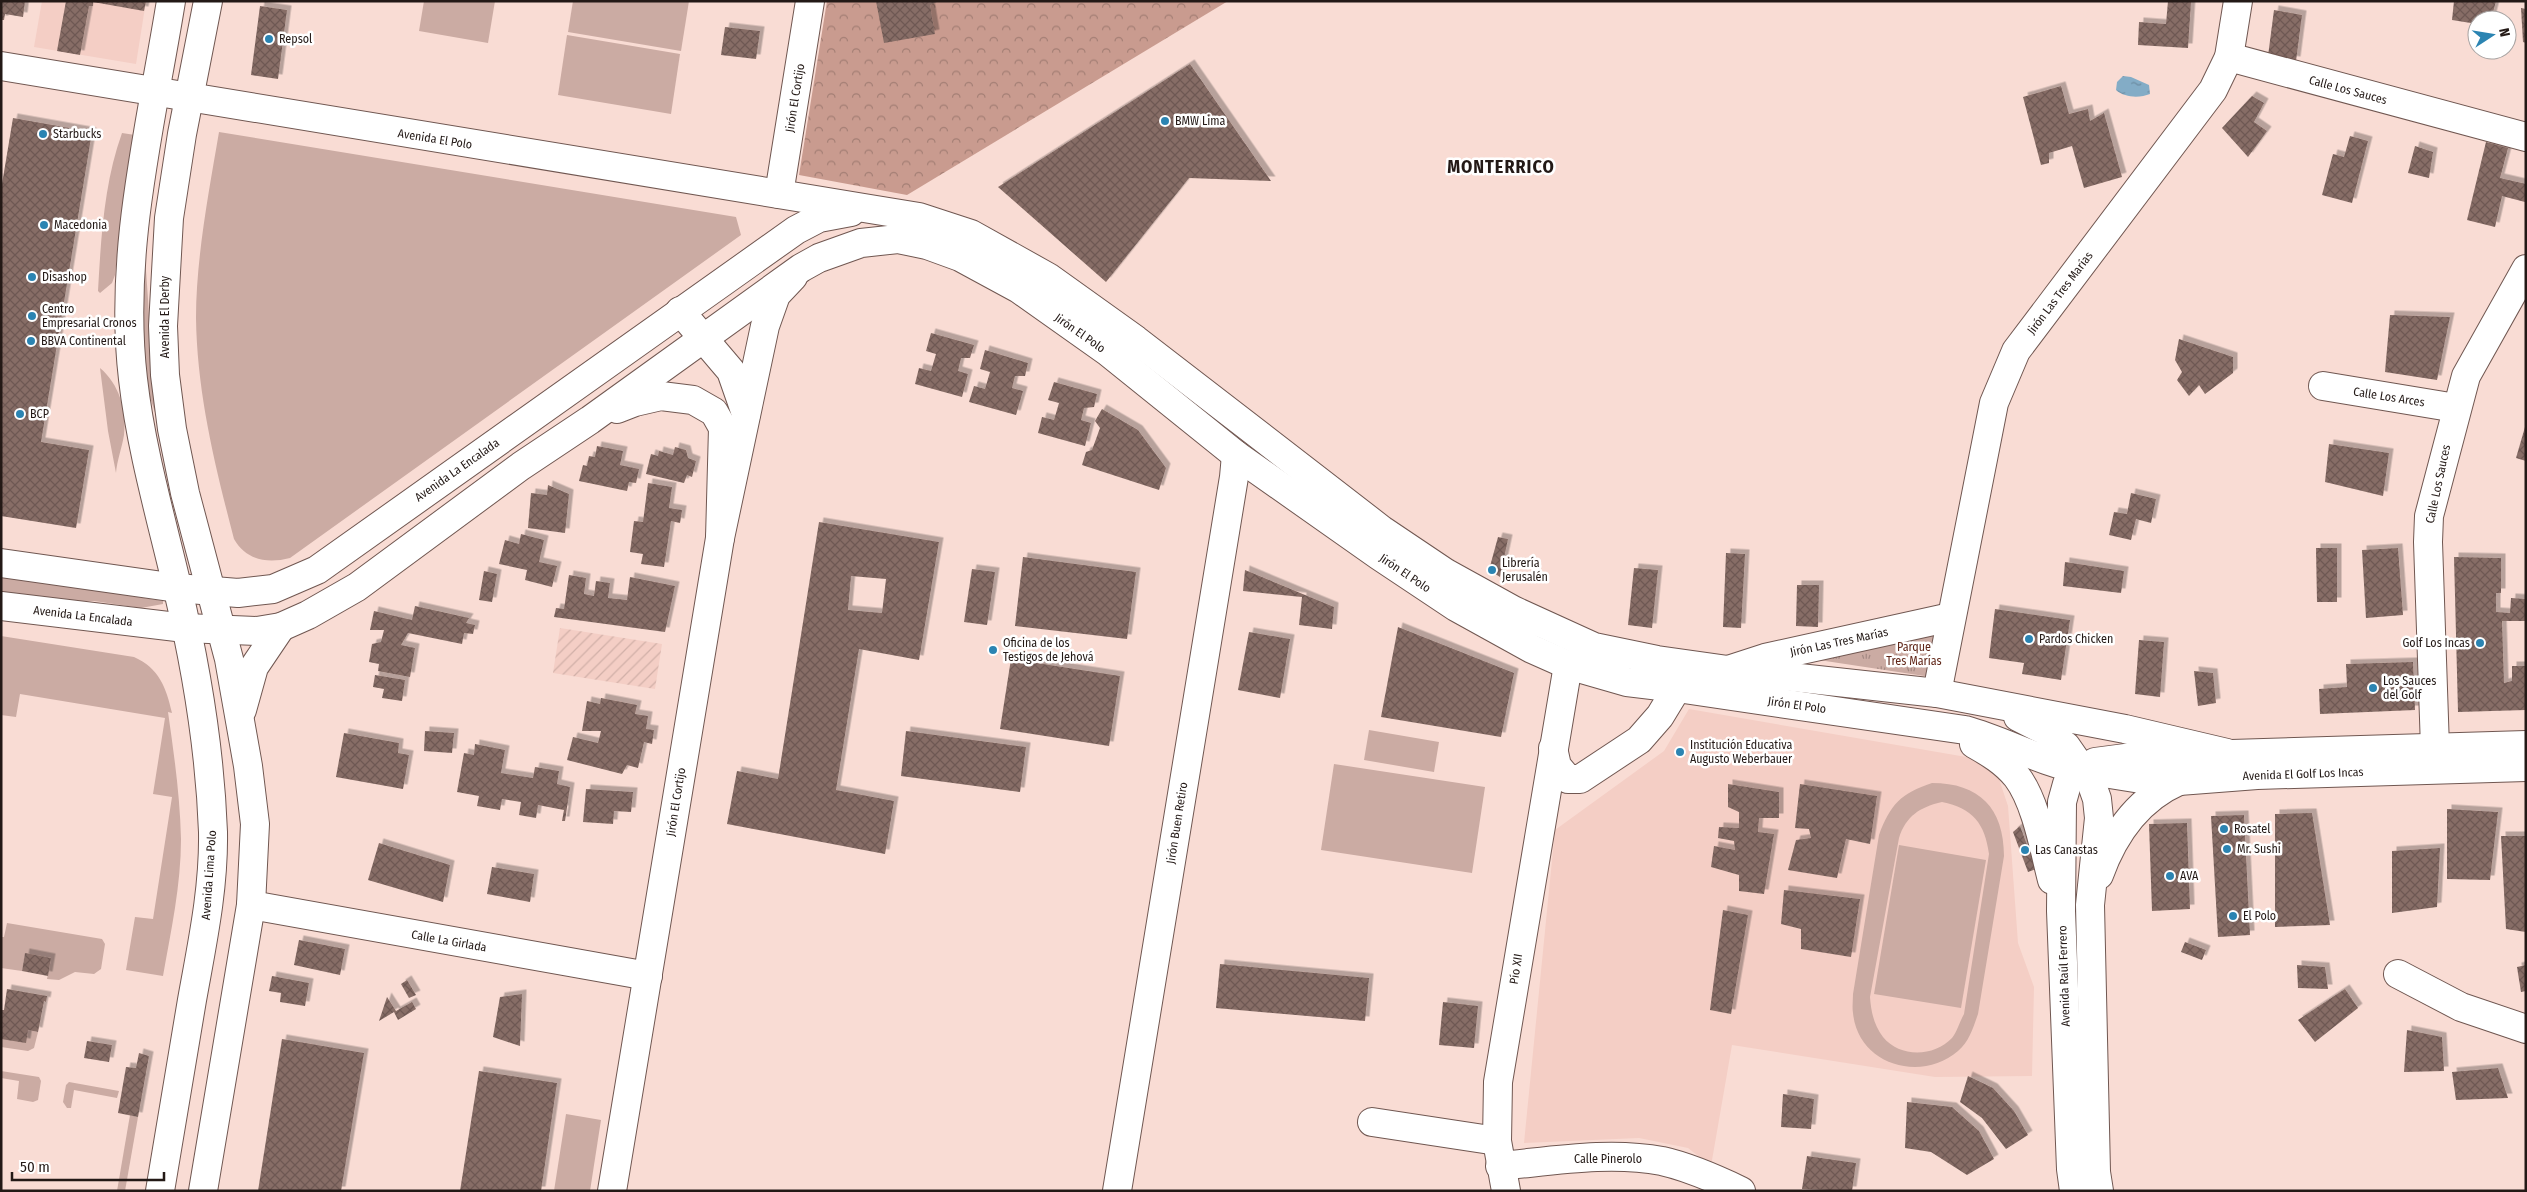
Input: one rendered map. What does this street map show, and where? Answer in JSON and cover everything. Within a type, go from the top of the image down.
[{"type":"main road","points":[[171,1],[133,235],[128,328],[140,425],[177,588]]},
{"type":"main road","name":"Avenida El Derby","points":[[208,1],[189,98],[170,218],[164,277],[164,356],[172,429],[194,530],[222,630]]},
{"type":"main road","name":"Jirón El Cortijo","points":[[779,194],[810,1]]},
{"type":"main road","name":"Jirón Las Tres Marías","points":[[1937,693],[1994,403],[2016,351],[2213,90],[2229,57],[2238,1]]},
{"type":"main road","points":[[166,34],[169,47],[180,55],[194,52],[201,40]]},
{"type":"main road","name":"Calle Los Sauces","points":[[2229,57],[2526,137]]},
{"type":"main road","name":"Avenida El Polo","points":[[1,66],[870,209]]},
{"type":"main road","name":"Avenida La Encalada","points":[[1,563],[177,588],[211,591],[264,591],[297,580],[317,570],[680,311],[786,238],[819,218],[870,209]]},
{"type":"main road","name":"Jirón El Polo","points":[[870,209],[919,217],[970,234],[1048,276],[1136,340],[1382,530],[1463,582],[1520,613],[1594,647],[1657,660],[1728,670],[1937,693],[1991,704]]},
{"type":"main road","points":[[754,300],[739,299],[735,295],[736,285],[786,238]]},
{"type":"main road","name":"Jirón El Polo","points":[[801,268],[819,258],[861,243],[898,239],[927,245],[960,257],[1019,289],[1108,352],[1236,455],[1378,556],[1456,607],[1532,649],[1568,665],[1612,680],[1965,730],[2002,742],[2047,762],[2082,770]]},
{"type":"main road","name":"Jirón El Cortijo","points":[[612,1191],[720,538],[770,310],[776,296],[801,268]]},
{"type":"main road","name":"Avenida La Encalada","points":[[1,606],[185,628],[257,631],[281,627],[308,615],[357,586],[521,466],[590,420],[754,300],[801,268]]},
{"type":"main road","name":"Calle Los Sauces","points":[[2435,748],[2428,542],[2429,516],[2466,376],[2526,269]]},
{"type":"main road","name":"Jirón El Cortijo","points":[[680,311],[732,371],[746,415]]},
{"type":"main road","name":"Calle Los Arces","points":[[2323,386],[2456,408]]},
{"type":"main road","points":[[590,420],[635,402],[661,396],[693,400],[714,412],[723,428],[720,538]]},
{"type":"main road","name":"Jirón Buen Retiro","points":[[1116,1191],[1233,486],[1236,455]]},
{"type":"main road","name":"Avenida Lima Polo","points":[[160,1191],[209,906],[213,835],[208,768],[177,588]]},
{"type":"main road","name":"Jirón Las Tres Marías","points":[[1728,670],[1765,658],[1951,617]]},
{"type":"main road","points":[[240,719],[254,667],[281,627]]},
{"type":"main road","points":[[203,1191],[250,906],[255,824],[252,789],[222,630]]},
{"type":"main road","name":"Pío XII","points":[[1501,1166],[1498,1082],[1568,665]]},
{"type":"main road","name":"Pío XII","points":[[1553,748],[1557,766],[1568,779],[1580,779],[1639,740],[1660,716],[1677,688]]},
{"type":"main road","points":[[1991,704],[2125,729],[2227,753]]},
{"type":"main road","points":[[1991,704],[2044,730],[2066,746],[2095,793],[2099,818],[2090,906],[2096,1172],[2099,1191]]},
{"type":"main road","points":[[1869,715],[1968,741],[1999,758],[2017,777],[2024,790],[2034,816],[2061,911]]},
{"type":"main road","name":"Avenida El Golf Los Incas","points":[[2227,753],[2526,745]]},
{"type":"main road","name":"Avenida Raúl Ferrero","points":[[2074,1191],[2071,1169],[2061,911],[2062,797],[2072,776],[2095,762],[2107,759],[2227,753]]},
{"type":"main road","name":"Avenida El Golf Los Incas","points":[[2082,770],[2147,780],[2179,781],[2257,775],[2526,767]]},
{"type":"main road","points":[[2090,906],[2101,869],[2135,810],[2151,796],[2179,781]]},
{"type":"main road","name":"Calle La Girlada","points":[[250,906],[648,976]]},
{"type":"main road","points":[[2398,974],[2461,1007],[2526,1029]]},
{"type":"main road","name":"Calle Pinerolo","points":[[1372,1122],[1501,1166],[1594,1157],[1640,1158],[1664,1162],[1712,1177],[1741,1191]]},
{"type":"shaded area","points":[[42,1],[146,1],[136,64],[34,47]]},
{"type":"shaded area","points":[[560,628],[662,644],[655,689],[553,673]]},
{"type":"shaded area","points":[[1689,709],[1972,758],[1989,767],[1999,779],[2008,806],[2018,943],[2034,987],[2032,1076],[1935,1077],[1732,1045],[1711,1166],[1688,1148],[1639,1138],[1524,1143],[1555,830],[1664,751]]},
{"type":"green space","points":[[424,1],[495,1],[488,43],[419,31]]},
{"type":"green space","points":[[573,1],[689,1],[681,51],[568,32]]},
{"type":"green space","points":[[827,1],[1228,1],[907,195],[799,175]]},
{"type":"green space","points":[[567,35],[680,54],[671,114],[558,95]]},
{"type":"green space","points":[[219,132],[736,217],[741,235],[290,558],[273,561],[258,559],[245,552],[234,539],[208,429],[197,346],[198,272]]},
{"type":"green space","points":[[122,133],[135,135],[121,221],[115,275],[112,283],[100,293],[98,291],[104,211],[111,171]]},
{"type":"green space","points":[[144,249],[153,379],[158,422],[140,366]]},
{"type":"green space","points":[[100,368],[107,374],[117,390],[123,407],[125,426],[116,473],[108,431]]},
{"type":"green space","points":[[4,576],[163,601],[163,604],[141,608],[94,601],[34,601],[1,595],[1,578]]},
{"type":"green space","name":"Parque Tres Marías","points":[[1940,628],[1931,677],[1799,657]]},
{"type":"green space","points":[[1,636],[134,657],[150,667],[164,687],[172,713],[168,712],[178,791],[181,856],[163,976],[126,970],[135,917],[153,919],[172,797],[153,794],[165,718],[20,694],[16,717],[1,715]]},
{"type":"green space","points":[[1369,730],[1439,742],[1434,772],[1364,760]]},
{"type":"green space","points":[[1334,764],[1485,787],[1472,873],[1321,850]]},
{"type":"green space","points":[[1932,783],[1949,784],[1975,793],[1986,801],[1994,812],[1999,824],[2003,839],[2004,856],[1978,1014],[1970,1034],[1958,1051],[1943,1061],[1927,1066],[1910,1067],[1894,1064],[1879,1056],[1866,1045],[1857,1031],[1853,1011],[1853,994],[1879,835],[1892,808],[1898,801],[1921,787]],"holes":[[[1942,802],[1962,808],[1976,819],[1984,834],[1989,854],[1964,1014],[1954,1036],[1945,1044],[1927,1052],[1908,1052],[1898,1049],[1883,1037],[1877,1028],[1870,997],[1902,830],[1910,818],[1927,807]]]},
{"type":"green space","points":[[1899,845],[1986,860],[1961,1008],[1874,994]]},
{"type":"green space","points":[[7,923],[102,939],[105,944],[101,969],[94,974],[75,972],[59,980],[47,979],[51,958],[25,954],[22,971],[1,968],[1,937],[4,937]]},
{"type":"green space","points":[[28,1030],[38,1032],[34,1048],[28,1051],[1,1047],[1,1039]]},
{"type":"green space","points":[[1,1071],[39,1077],[41,1081],[38,1100],[33,1102],[17,1099],[19,1081],[1,1078]]},
{"type":"green space","points":[[69,1082],[119,1091],[117,1098],[74,1090],[71,1108],[67,1108],[63,1102],[66,1085]]},
{"type":"green space","points":[[566,1114],[601,1120],[590,1191],[554,1191]]},
{"type":"green space","points":[[130,1115],[138,1117],[125,1191],[117,1191]]},
{"type":"water","points":[[2123,76],[2131,77],[2149,85],[2150,94],[2133,96],[2120,93],[2116,90],[2117,82]]},
{"type":"building","points":[[1,1],[25,1],[23,17],[5,14],[4,20],[1,20]]},
{"type":"building","points":[[66,1],[146,1],[144,11],[93,2],[93,6],[89,6],[80,55],[57,51]]},
{"type":"building","points":[[876,1],[939,1],[930,5],[935,34],[884,43]]},
{"type":"building","points":[[2168,1],[2191,2],[2188,48],[2138,45],[2139,22],[2166,24]]},
{"type":"building","points":[[2454,1],[2496,1],[2494,10],[2467,10],[2467,22],[2452,20]]},
{"type":"building","name":"Repsol","points":[[260,6],[287,10],[278,79],[251,75]]},
{"type":"building","points":[[2521,8],[2526,9],[2526,43],[2523,42]]},
{"type":"building","points":[[2274,10],[2302,15],[2296,61],[2268,56]]},
{"type":"building","points":[[725,27],[760,31],[756,59],[721,55]]},
{"type":"building","name":"BMW Lima","points":[[1190,64],[1271,181],[1189,178],[1106,282],[998,187]]},
{"type":"building","points":[[2061,86],[2069,114],[2088,109],[2090,121],[2104,113],[2122,177],[2084,188],[2072,146],[2049,153],[2049,163],[2041,165],[2023,97]]},
{"type":"building","points":[[2252,96],[2264,103],[2254,122],[2267,131],[2248,157],[2222,128]]},
{"type":"building","name":"Centro Empresarial Cronos","points":[[13,118],[92,132],[41,442],[89,450],[76,528],[1,516],[1,190]]},
{"type":"building","points":[[2350,136],[2368,141],[2352,203],[2322,195],[2333,154],[2344,157]]},
{"type":"building","points":[[2486,142],[2508,148],[2500,178],[2526,184],[2525,202],[2502,196],[2495,227],[2467,220]]},
{"type":"building","points":[[2415,146],[2433,152],[2429,178],[2408,173]]},
{"type":"building","points":[[2390,315],[2450,317],[2437,380],[2385,372]]},
{"type":"building","points":[[931,333],[974,345],[970,358],[961,358],[958,371],[968,374],[962,397],[915,384],[919,368],[931,371],[936,354],[926,351]]},
{"type":"building","points":[[2179,339],[2233,357],[2233,373],[2205,394],[2199,385],[2189,396],[2177,380],[2182,372],[2175,360]]},
{"type":"building","points":[[985,350],[1028,363],[1025,376],[1015,376],[1012,388],[1023,391],[1016,415],[969,402],[974,386],[985,389],[990,372],[980,369]]},
{"type":"building","points":[[1054,382],[1097,394],[1094,407],[1084,408],[1081,420],[1091,423],[1085,446],[1038,433],[1042,417],[1054,420],[1059,403],[1048,400]]},
{"type":"building","points":[[1102,409],[1138,430],[1166,468],[1159,490],[1082,465],[1086,452],[1092,450],[1100,428],[1095,421]]},
{"type":"building","points":[[2526,427],[2526,461],[2516,458]]},
{"type":"building","points":[[2329,444],[2389,453],[2383,496],[2325,482]]},
{"type":"building","points":[[597,446],[623,451],[620,465],[639,469],[636,483],[629,482],[627,491],[579,481],[583,465],[587,466],[589,456],[595,457]]},
{"type":"building","points":[[675,447],[686,450],[688,458],[696,461],[692,477],[687,475],[684,483],[646,474],[651,454],[658,456],[659,451],[673,455]]},
{"type":"building","points":[[648,483],[672,487],[669,508],[682,510],[680,523],[671,521],[664,567],[641,564],[643,554],[630,552],[634,521],[643,522]]},
{"type":"building","points":[[548,485],[569,494],[565,533],[528,528],[531,493],[547,495]]},
{"type":"building","points":[[2131,493],[2156,499],[2151,523],[2136,519],[2131,540],[2109,535],[2114,512],[2127,514]]},
{"type":"building","points":[[819,522],[939,542],[919,660],[859,649],[836,790],[894,801],[885,854],[727,824],[737,771],[778,779]],"holes":[[[851,576],[886,579],[882,613],[848,610]]]},
{"type":"building","points":[[521,534],[544,540],[539,562],[557,566],[552,587],[525,580],[527,570],[499,564],[505,540],[519,544]]},
{"type":"building","points":[[1498,537],[1508,539],[1500,577],[1489,570]]},
{"type":"building","points":[[2316,548],[2337,548],[2337,602],[2317,602]]},
{"type":"building","points":[[2398,548],[2403,615],[2366,618],[2362,550]]},
{"type":"building","points":[[1726,553],[1745,554],[1741,628],[1723,627]]},
{"type":"building","points":[[1023,557],[1136,572],[1127,639],[1015,626]]},
{"type":"building","name":"Golf Los Incas","points":[[2454,557],[2501,558],[2501,593],[2496,593],[2496,612],[2510,613],[2511,598],[2526,599],[2526,621],[2502,621],[2504,683],[2512,681],[2512,666],[2526,666],[2526,710],[2458,712]]},
{"type":"building","points":[[2065,562],[2124,571],[2121,593],[2063,586]]},
{"type":"building","points":[[1634,568],[1658,570],[1652,628],[1628,625]]},
{"type":"building","points":[[972,569],[995,572],[987,625],[964,622]]},
{"type":"building","points":[[1245,570],[1334,607],[1332,629],[1299,625],[1302,597],[1243,591]]},
{"type":"building","points":[[484,571],[497,574],[492,602],[479,600]]},
{"type":"building","points":[[569,575],[586,578],[584,594],[594,596],[596,581],[610,583],[608,598],[627,600],[630,577],[675,586],[665,632],[554,617],[556,608],[564,609]]},
{"type":"building","points":[[1797,585],[1819,585],[1818,627],[1796,626]]},
{"type":"building","points":[[415,606],[469,618],[466,623],[475,625],[473,634],[464,633],[462,644],[408,633],[401,645],[415,648],[410,677],[378,671],[379,664],[369,662],[372,644],[381,642],[384,630],[370,630],[374,611],[412,620]]},
{"type":"building","name":"Pardos Chicken","points":[[1995,609],[2070,620],[2061,680],[2022,674],[2024,663],[1989,658]]},
{"type":"building","points":[[1398,627],[1514,673],[1501,737],[1381,717]]},
{"type":"building","points":[[1249,632],[1290,639],[1280,698],[1238,690]]},
{"type":"building","points":[[2139,640],[2164,642],[2160,697],[2135,694]]},
{"type":"building","points":[[1011,659],[1120,676],[1109,746],[1000,729]]},
{"type":"building","name":"Los Sauces del Golf","points":[[2413,662],[2415,710],[2320,714],[2319,689],[2347,687],[2346,664]]},
{"type":"building","points":[[2194,671],[2213,673],[2216,703],[2198,706]]},
{"type":"building","points":[[375,675],[405,680],[402,701],[382,698],[384,689],[373,687]]},
{"type":"building","points":[[601,698],[637,705],[635,714],[648,716],[646,729],[654,730],[652,744],[644,742],[638,768],[627,765],[622,774],[567,760],[573,737],[598,743],[601,731],[582,731],[587,701],[600,704]]},
{"type":"building","points":[[425,731],[454,733],[452,753],[424,751]]},
{"type":"building","points":[[906,731],[1026,747],[1020,792],[901,776]]},
{"type":"building","points":[[344,733],[399,743],[398,753],[409,755],[403,789],[336,777]]},
{"type":"building","points":[[475,744],[505,750],[501,773],[533,778],[535,767],[559,771],[557,784],[570,787],[565,821],[562,821],[564,810],[538,805],[536,818],[519,815],[521,802],[502,799],[500,810],[477,806],[479,796],[457,792],[464,753],[474,755]]},
{"type":"building","points":[[1728,784],[1779,792],[1779,818],[1759,818],[1758,832],[1774,834],[1764,894],[1739,891],[1739,875],[1711,867],[1714,846],[1735,850],[1734,841],[1718,838],[1719,827],[1739,828],[1739,812],[1728,807]]},
{"type":"building","points":[[1800,784],[1877,796],[1870,844],[1846,839],[1837,878],[1788,870],[1796,840],[1811,838],[1809,829],[1795,828]]},
{"type":"building","points":[[586,789],[633,792],[631,812],[614,811],[613,824],[583,822]]},
{"type":"building","points":[[2447,809],[2498,812],[2490,880],[2447,879]]},
{"type":"building","points":[[2312,813],[2330,925],[2275,927],[2275,814]]},
{"type":"building","points":[[2244,815],[2250,935],[2218,937],[2211,816]]},
{"type":"building","name":"AVA","points":[[2187,823],[2190,909],[2152,911],[2149,824]]},
{"type":"building","name":"Las Canastas","points":[[2020,826],[2036,869],[2028,872],[2013,832]]},
{"type":"building","points":[[2501,836],[2526,836],[2526,932],[2506,929]]},
{"type":"building","points":[[379,843],[450,865],[443,902],[368,880]]},
{"type":"building","points":[[2440,848],[2437,907],[2392,913],[2392,851]]},
{"type":"building","points":[[492,867],[534,874],[530,902],[487,894]]},
{"type":"building","points":[[1784,890],[1860,899],[1851,957],[1801,949],[1801,929],[1781,924]]},
{"type":"building","points":[[1723,910],[1748,915],[1731,1014],[1710,1010]]},
{"type":"building","points":[[299,940],[345,949],[340,975],[294,965]]},
{"type":"building","points":[[2185,942],[2206,950],[2202,960],[2181,952]]},
{"type":"building","points":[[25,953],[51,958],[48,976],[22,971]]},
{"type":"building","points":[[1220,964],[1369,978],[1365,1021],[1216,1008]]},
{"type":"building","points":[[2297,965],[2325,967],[2328,989],[2298,988]]},
{"type":"building","points":[[2526,965],[2526,991],[2521,992],[2517,967]]},
{"type":"building","points":[[272,976],[309,983],[305,1006],[280,1002],[281,993],[269,991]]},
{"type":"building","points":[[407,980],[416,995],[409,998],[401,984]]},
{"type":"building","points":[[7,989],[47,996],[46,1002],[44,1001],[38,1032],[28,1030],[26,1043],[1,1039],[1,1010],[4,1010]]},
{"type":"building","points":[[2345,989],[2358,1008],[2315,1042],[2298,1020]]},
{"type":"building","points":[[522,994],[520,1046],[493,1037],[500,997]]},
{"type":"building","points":[[387,997],[396,1011],[412,1002],[416,1009],[398,1020],[394,1012],[379,1021]]},
{"type":"building","points":[[1443,1002],[1478,1006],[1474,1048],[1439,1045]]},
{"type":"building","points":[[2407,1030],[2442,1037],[2444,1071],[2404,1072]]},
{"type":"building","points":[[282,1039],[364,1053],[341,1191],[258,1191]]},
{"type":"building","points":[[87,1041],[112,1045],[109,1062],[84,1058]]},
{"type":"building","points":[[139,1053],[149,1056],[138,1117],[118,1113],[126,1067],[136,1068]]},
{"type":"building","points":[[2498,1068],[2508,1098],[2456,1100],[2452,1072]]},
{"type":"building","points":[[479,1071],[557,1083],[541,1191],[460,1191]]},
{"type":"building","points":[[1968,1076],[1993,1088],[2014,1111],[2028,1135],[2006,1149],[1982,1118],[1960,1102]]},
{"type":"building","points":[[1783,1094],[1814,1099],[1811,1129],[1781,1127]]},
{"type":"building","points":[[1907,1102],[1952,1107],[1979,1131],[1994,1159],[1967,1175],[1931,1152],[1905,1148]]},
{"type":"building","points":[[1807,1156],[1856,1163],[1852,1191],[1802,1189]]},
{"type":"place","name":"Repsol","points":[[269,39]]},
{"type":"place","name":"BMW Lima","points":[[1165,121]]},
{"type":"place","name":"Starbucks","points":[[43,134]]},
{"type":"place","name":"Macedonia","points":[[44,225]]},
{"type":"place","name":"Disashop","points":[[32,277]]},
{"type":"place","name":"Centro Empresarial Cronos","points":[[32,316]]},
{"type":"place","name":"BBVA Continental","points":[[31,341]]},
{"type":"place","name":"BCP","points":[[20,414]]},
{"type":"place","name":"Librería Jerusalén","points":[[1492,570]]},
{"type":"place","name":"Pardos Chicken","points":[[2029,639]]},
{"type":"place","name":"Golf Los Incas","points":[[2480,643]]},
{"type":"place","name":"Oficina de los Testigos de Jehová","points":[[993,650]]},
{"type":"place","name":"Los Sauces del Golf","points":[[2373,688]]},
{"type":"place","name":"Institución Educativa Augusto Weberbauer","points":[[1680,752]]},
{"type":"place","name":"Rosatel","points":[[2224,829]]},
{"type":"place","name":"Mr. Sushi","points":[[2227,849]]},
{"type":"place","name":"Las Canastas","points":[[2025,850]]},
{"type":"place","name":"AVA","points":[[2170,876]]},
{"type":"place","name":"El Polo","points":[[2233,916]]},
{"type":"district","name":"MONTERRICO","points":[[1501,167]]}]
